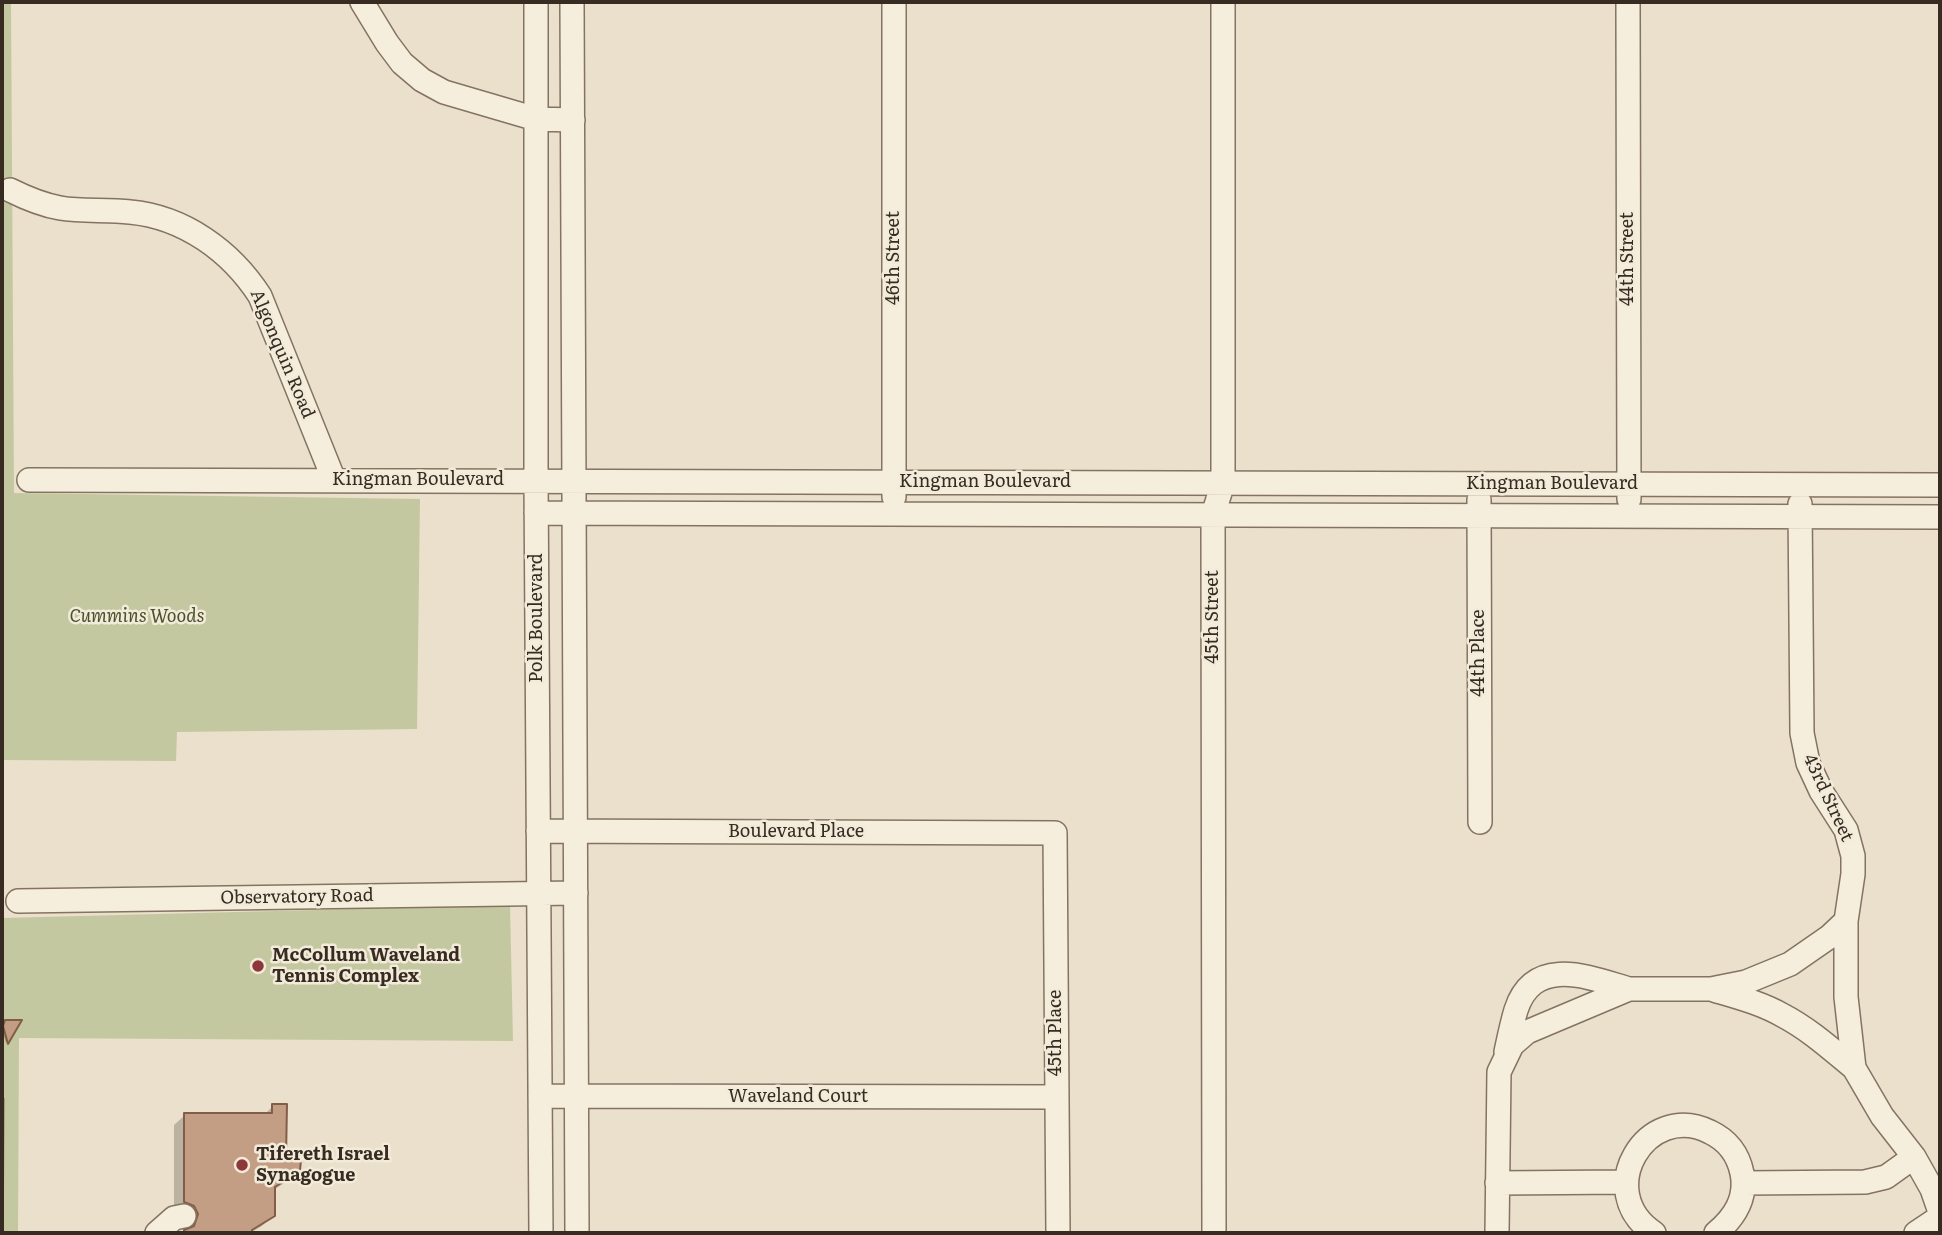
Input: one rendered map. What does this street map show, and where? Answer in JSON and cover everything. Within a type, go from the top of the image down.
[{"type":"street","points":[[362,2],[402,63],[422,80],[444,92],[536,119],[573,120]]},
{"type":"street","name":"Polk Boulevard","points":[[536,2],[541,1233]]},
{"type":"street","points":[[572,2],[577,1233]]},
{"type":"street","name":"46th Street","points":[[894,2],[894,514]]},
{"type":"street","name":"45th Street","points":[[1214,1233],[1213,515],[1223,483],[1223,2]]},
{"type":"street","name":"44th Street","points":[[1628,2],[1629,516]]},
{"type":"street","name":"Algonquin Road","points":[[10,190],[27,199],[61,208],[148,214],[191,231],[227,255],[251,281],[260,296],[334,480]]},
{"type":"street","name":"Kingman Boulevard","points":[[30,480],[1940,485]]},
{"type":"street","name":"44th Place","points":[[1479,484],[1479,822]]},
{"type":"street","name":"43rd Street","points":[[1800,485],[1802,733],[1808,763],[1821,791],[1846,830],[1853,856],[1846,921],[1846,998],[1854,1068],[1882,1116],[1914,1157],[1932,1189],[1940,1214]]},
{"type":"street","name":"Kingman Boulevard","points":[[536,513],[1940,517]]},
{"type":"street","name":"Boulevard Place","points":[[538,831],[1055,833]]},
{"type":"street","name":"45th Place","points":[[1055,833],[1058,1233]]},
{"type":"street","name":"Observatory Road","points":[[18,901],[576,893]]},
{"type":"street","points":[[1505,1059],[1517,1007],[1528,989],[1546,977],[1567,973],[1629,989],[1711,989],[1746,982],[1790,964],[1829,937],[1846,921]]},
{"type":"street","points":[[1497,1233],[1499,1072],[1512,1045],[1527,1032],[1629,989]]},
{"type":"street","points":[[1711,989],[1759,1004],[1783,1015],[1804,1028],[1854,1068]]},
{"type":"street","name":"Waveland Court","points":[[540,1097],[1057,1097]]},
{"type":"street","points":[[1654,1233],[1644,1226],[1632,1211],[1626,1192],[1634,1154],[1651,1136],[1668,1128],[1686,1125],[1704,1128],[1719,1136],[1732,1148],[1740,1164],[1744,1183],[1742,1198],[1735,1214],[1716,1233]]},
{"type":"street","points":[[1744,1183],[1865,1182],[1886,1177],[1914,1157]]},
{"type":"street","points":[[1497,1183],[1626,1182]]},
{"type":"street","points":[[1916,1233],[1940,1214]]},
{"type":"street","points":[[157,1233],[174,1218],[184,1216]]},
{"type":"green space","name":"Cummins Woods","points":[[2,2],[11,2],[14,493],[420,499],[417,729],[177,732],[176,761],[2,760]]},
{"type":"green space","name":"McCollum Waveland Tennis Complex","points":[[510,905],[513,1041],[19,1038],[18,1233],[2,1233],[2,918]]},
{"type":"building","points":[[5,1020],[22,1020],[8,1044],[3,1026]]},
{"type":"building","name":"Tifereth Israel Synagogue","points":[[272,1104],[287,1104],[286,1158],[301,1159],[300,1171],[275,1187],[275,1216],[252,1230],[252,1233],[184,1233],[184,1230],[194,1226],[198,1214],[194,1206],[184,1202],[184,1113],[272,1113]]},
{"type":"place","name":"McCollum Waveland Tennis Complex","points":[[258,966]]},
{"type":"place","name":"Tifereth Israel Synagogue","points":[[242,1165]]}]
